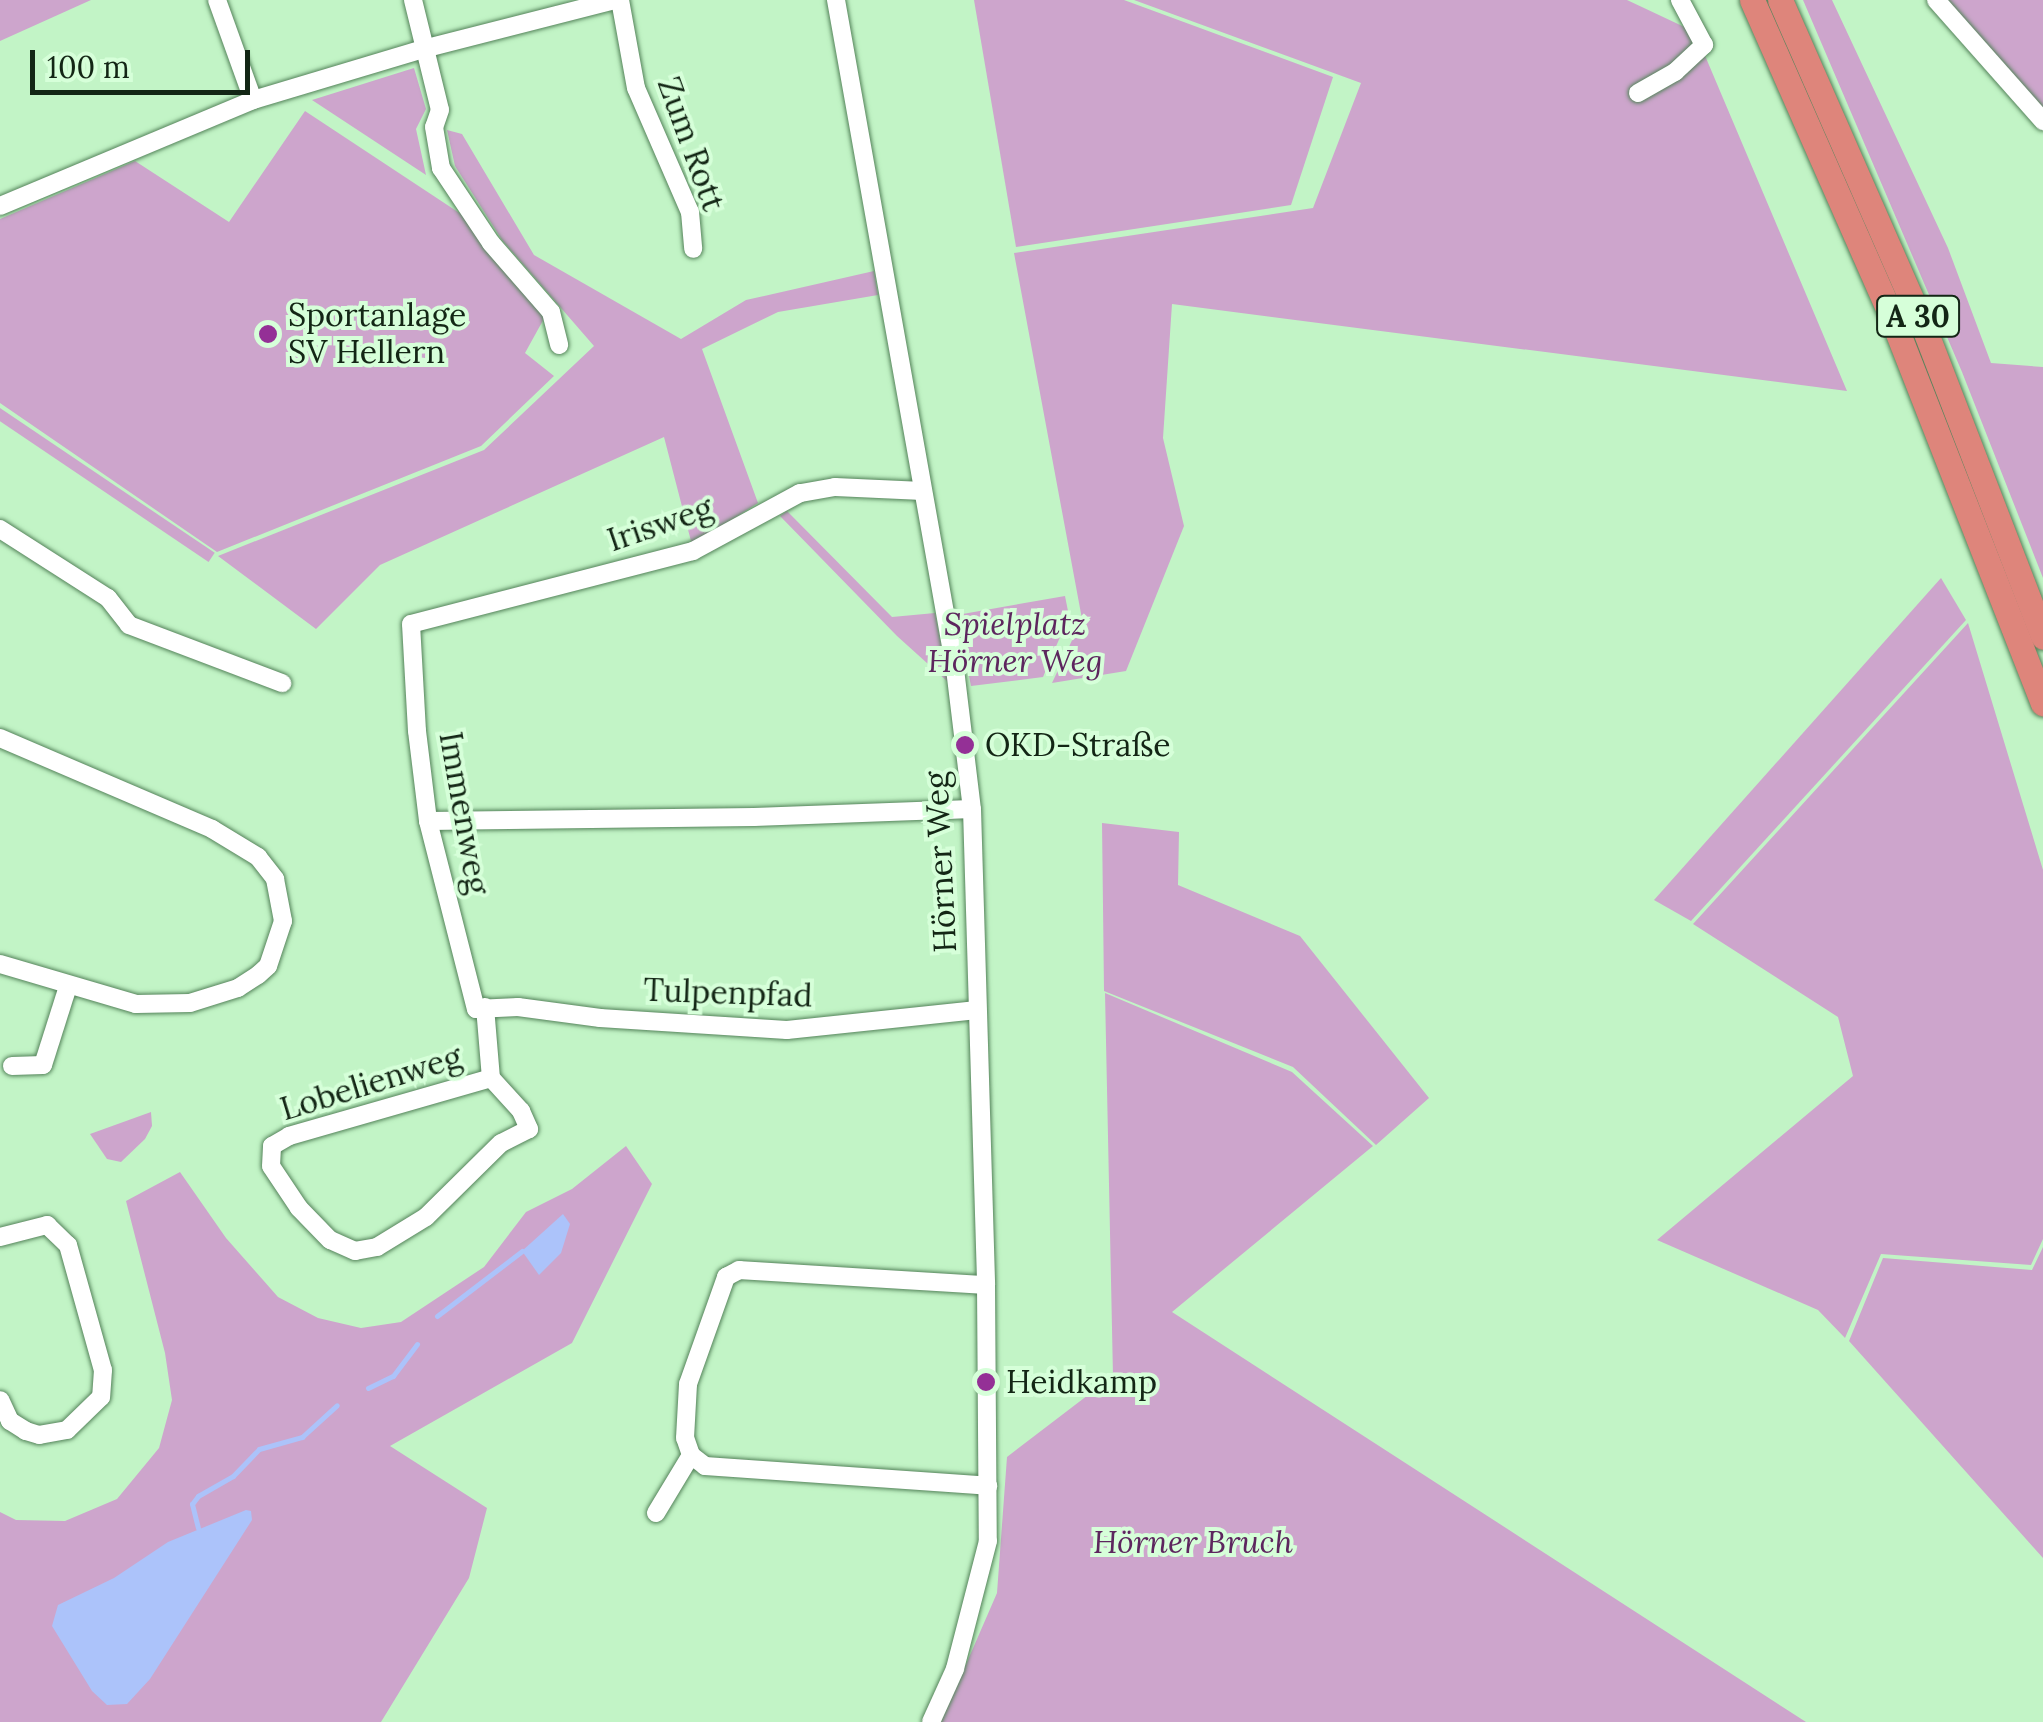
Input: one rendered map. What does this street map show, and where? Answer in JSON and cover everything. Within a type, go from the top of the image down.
[{"type":"highway","name":"A 30","points":[[1752,0],[1892,318],[2043,704]]},
{"type":"highway","name":"A 30","points":[[1780,0],[1924,328],[2043,638]]},
{"type":"street","points":[[217,0],[253,100]]},
{"type":"street","points":[[413,0],[440,110],[434,127],[441,168],[491,243],[552,312],[559,344]]},
{"type":"street","points":[[0,206],[253,100],[423,49],[617,0]]},
{"type":"street","name":"Zum Rott","points":[[617,0],[636,88],[690,212],[692,250]]},
{"type":"street","name":"Hörner Weg","points":[[836,0],[955,669],[972,808],[988,1486],[984,1561],[955,1670],[931,1722]]},
{"type":"street","points":[[1638,94],[1675,72],[1704,44],[1680,0]]},
{"type":"street","points":[[1936,0],[2043,121]]},
{"type":"street","name":"Irisweg","points":[[411,624],[693,551],[800,493],[834,487],[923,492]]},
{"type":"street","points":[[0,529],[108,598],[129,624],[282,683]]},
{"type":"street","name":"Immenweg","points":[[411,624],[428,821],[481,1008]]},
{"type":"street","points":[[0,738],[212,829],[258,857],[275,879],[283,921],[268,966],[238,988],[190,1003],[156,1006],[68,986],[0,964]]},
{"type":"street","points":[[428,821],[736,818],[972,808]]},
{"type":"street","points":[[12,1066],[43,1065],[68,986]]},
{"type":"street","name":"Tulpenpfad","points":[[481,1008],[787,1030],[977,1010]]},
{"type":"street","name":"Lobelienweg","points":[[481,1008],[491,1078],[520,1111],[529,1129],[501,1143],[426,1216],[377,1247],[355,1250],[330,1240],[298,1208],[271,1166],[272,1146],[290,1136],[491,1078]]},
{"type":"street","points":[[0,1236],[47,1225],[68,1245],[103,1370],[101,1397],[67,1430],[39,1435],[26,1431],[10,1422],[0,1400]]},
{"type":"street","points":[[986,1285],[739,1270],[726,1276],[688,1384],[685,1438],[691,1455],[705,1466],[988,1486]]},
{"type":"street","points":[[656,1513],[691,1455]]},
{"type":"green space","points":[[0,0],[91,0],[0,41]]},
{"type":"green space","points":[[974,0],[1124,0],[1333,77],[1291,205],[1016,247]]},
{"type":"green space","points":[[1134,0],[1627,0],[1695,32],[1847,391],[1172,304],[1163,438],[1184,526],[1126,671],[1052,683],[1082,619],[1014,253],[1313,208],[1361,83]]},
{"type":"green space","points":[[1803,0],[1832,0],[1948,248],[1991,363],[2043,367],[2043,578],[1962,372]]},
{"type":"green space","points":[[1946,0],[2043,0],[2043,111]]},
{"type":"green space","points":[[414,68],[426,109],[416,129],[426,175],[312,100]]},
{"type":"green space","name":"Sportanlage SV Hellern","points":[[305,111],[464,216],[546,315],[525,353],[554,376],[481,446],[217,552],[0,403],[0,219],[135,161],[229,222]]},
{"type":"green space","points":[[447,130],[462,134],[534,255],[681,339],[746,300],[874,271],[878,295],[778,312],[702,349],[758,503],[692,545],[664,437],[380,565],[316,629],[218,556],[484,450],[594,346],[502,240],[455,166]]},
{"type":"green space","points":[[0,408],[215,553],[209,562],[0,421]]},
{"type":"green space","points":[[787,511],[892,617],[935,613],[948,682],[897,636],[780,516]]},
{"type":"green space","points":[[1941,578],[1966,620],[1691,921],[1654,900]]},
{"type":"green space","name":"Spielplatz Hörner Weg","points":[[1065,596],[1069,616],[1043,677],[971,686],[957,615]]},
{"type":"green space","points":[[1968,623],[2043,870],[2043,1239],[2031,1265],[1881,1254],[1845,1338],[1818,1310],[1657,1240],[1853,1076],[1838,1017],[1693,924]]},
{"type":"green space","points":[[1102,823],[1179,832],[1178,885],[1300,936],[1429,1098],[1376,1145],[1293,1067],[1104,991]]},
{"type":"green space","name":"Hörner Bruch","points":[[1105,993],[1292,1072],[1373,1146],[1172,1312],[1806,1722],[941,1722],[997,1593],[1007,1457],[1113,1376]]},
{"type":"green space","points":[[151,1112],[152,1126],[145,1139],[121,1162],[107,1159],[90,1134]]},
{"type":"green space","points":[[626,1146],[652,1184],[572,1343],[390,1446],[487,1508],[469,1578],[381,1722],[0,1722],[0,1512],[16,1520],[65,1521],[117,1499],[159,1448],[172,1400],[165,1353],[126,1201],[180,1172],[226,1238],[278,1297],[318,1318],[361,1328],[401,1322],[484,1267],[526,1212],[572,1189]]},
{"type":"green space","points":[[2043,1247],[2043,1558],[1849,1341],[1883,1258],[2032,1270]]},
{"type":"water","points":[[563,1214],[570,1224],[561,1253],[539,1275],[522,1251]]},
{"type":"water","points":[[251,1511],[252,1520],[150,1679],[127,1704],[107,1705],[92,1691],[52,1626],[58,1605],[114,1578],[168,1542]]},
{"type":"waterway","points":[[437,1316],[522,1251]]},
{"type":"waterway","points":[[368,1388],[393,1376],[417,1344]]},
{"type":"waterway","points":[[198,1528],[192,1504],[198,1496],[233,1476],[259,1449],[302,1437],[337,1405]]},
{"type":"place","name":"Sportanlage SV Hellern","points":[[268,334]]},
{"type":"place","name":"OKD-Straße","points":[[965,745]]},
{"type":"place","name":"Heidkamp","points":[[986,1382]]}]
